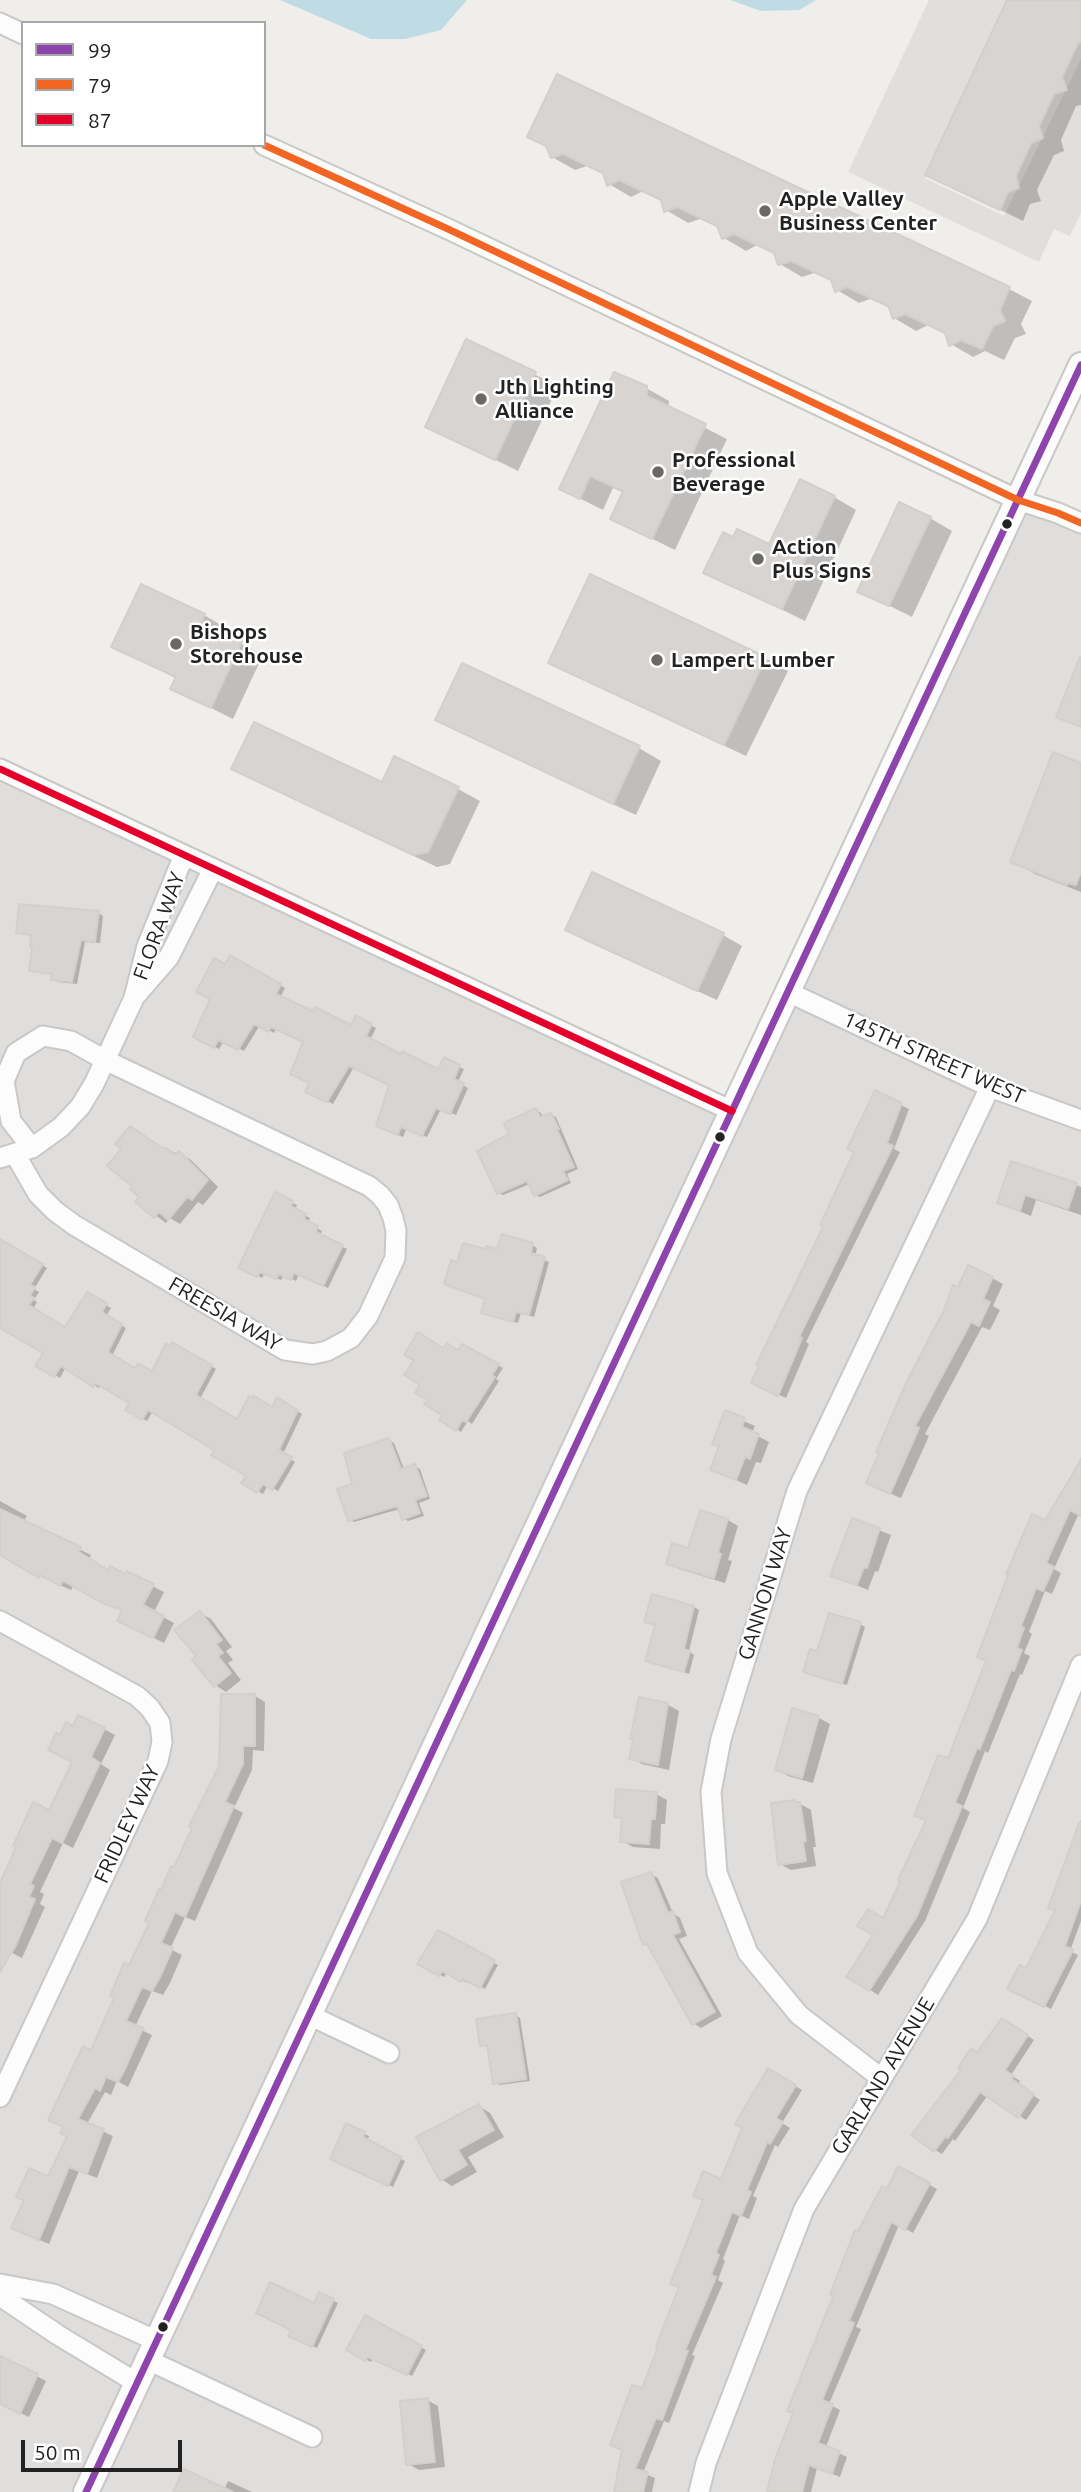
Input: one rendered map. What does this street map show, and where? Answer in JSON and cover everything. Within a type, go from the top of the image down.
[{"type":"street","points":[[0,23],[21,33]]},
{"type":"street","points":[[266,146],[448,229],[1018,500],[1081,523]]},
{"type":"street","points":[[86,2492],[1081,365]]},
{"type":"street","points":[[0,769],[732,1111]]},
{"type":"street","name":"FLORA WAY","points":[[16,1153],[61,1127],[79,1107],[134,998],[147,946],[184,855]]},
{"type":"street","name":"FLORA WAY","points":[[134,998],[169,957],[213,869]]},
{"type":"street","name":"145TH STREET WEST","points":[[788,992],[990,1087],[1081,1120]]},
{"type":"street","points":[[16,1153],[4,1081],[16,1053],[43,1036],[71,1041],[105,1060]]},
{"type":"street","name":"FREESIA WAY","points":[[16,1153],[38,1195],[74,1225],[272,1344],[285,1350],[313,1354],[327,1351],[351,1338],[368,1316],[395,1258],[396,1231],[388,1205],[380,1195],[357,1179],[105,1060]]},
{"type":"street","name":"GANNON WAY","points":[[881,2078],[799,2015],[748,1953],[717,1873],[711,1792],[721,1740],[797,1491],[990,1087]]},
{"type":"street","name":"FRIDLEY WAY","points":[[0,1621],[137,1696],[150,1708],[160,1723],[162,1742],[158,1761],[0,2097]]},
{"type":"street","name":"GARLAND AVENUE","points":[[699,2492],[706,2463],[804,2209],[977,1919],[1081,1665]]},
{"type":"street","points":[[309,2015],[389,2053]]},
{"type":"street","points":[[0,2284],[53,2294],[312,2437]]},
{"type":"street","points":[[0,2296],[137,2383]]},
{"type":"shaded area","points":[[929,0],[1008,0],[925,178],[1004,216],[1081,59],[1081,213],[1070,236],[1054,229],[1039,262],[848,172]]},
{"type":"shaded area","points":[[1018,500],[1081,528],[1081,2492],[0,2492],[0,771],[732,1111]]},
{"type":"water","points":[[280,0],[467,0],[441,30],[405,39],[371,39]]},
{"type":"water","points":[[730,0],[816,0],[799,10],[761,11]]},
{"type":"building","name":"Apple Valley Business Center","points":[[1007,0],[1081,0],[1081,42],[1078,43],[1062,77],[1067,90],[1054,94],[1039,126],[1043,138],[1031,143],[1016,176],[1019,188],[1008,192],[1000,210],[925,175]]},
{"type":"building","name":"Apple Valley Business Center","points":[[557,74],[1010,287],[1000,310],[1005,321],[993,326],[982,349],[961,340],[949,346],[945,333],[905,314],[893,319],[888,306],[847,287],[835,292],[831,280],[791,261],[778,265],[774,253],[734,234],[722,239],[717,226],[677,207],[664,212],[661,200],[619,180],[607,186],[603,173],[563,154],[551,158],[546,146],[527,137]]},
{"type":"building","name":"Jth Lighting Alliance","points":[[466,339],[536,372],[495,460],[425,427]]},
{"type":"building","points":[[614,372],[647,386],[647,396],[706,424],[652,539],[610,519],[623,491],[590,476],[580,499],[559,489]]},
{"type":"building","name":"Action Plus Signs","points":[[800,479],[835,496],[782,609],[703,573],[723,532],[733,537],[737,529],[769,544]]},
{"type":"building","points":[[899,502],[931,517],[889,606],[857,592]]},
{"type":"building","name":"Lampert Lumber","points":[[590,574],[766,657],[724,745],[548,663]]},
{"type":"building","name":"Bishops Storehouse","points":[[141,584],[205,614],[201,622],[242,641],[211,708],[170,689],[176,677],[111,647]]},
{"type":"building","points":[[1081,657],[1081,727],[1056,717]]},
{"type":"building","points":[[462,663],[640,746],[613,804],[435,720]]},
{"type":"building","points":[[254,722],[382,782],[394,756],[459,787],[428,852],[413,855],[231,769]]},
{"type":"building","points":[[1053,752],[1081,763],[1081,872],[1076,885],[1067,885],[1010,862]]},
{"type":"building","points":[[592,872],[724,933],[697,991],[565,930]]},
{"type":"building","points":[[19,904],[99,911],[95,942],[81,940],[72,982],[51,980],[52,974],[29,971],[31,935],[16,933]]},
{"type":"building","points":[[230,955],[281,984],[276,994],[313,1011],[315,1007],[351,1025],[356,1015],[372,1024],[366,1036],[401,1054],[402,1051],[438,1069],[444,1057],[460,1065],[454,1079],[464,1083],[450,1114],[436,1108],[422,1136],[401,1127],[398,1135],[376,1126],[389,1085],[349,1066],[327,1102],[305,1092],[309,1083],[290,1074],[303,1042],[271,1027],[268,1032],[254,1024],[238,1050],[218,1040],[214,1048],[193,1037],[210,999],[196,992],[214,958],[225,964]]},
{"type":"building","points":[[875,1090],[902,1103],[887,1143],[893,1146],[799,1337],[802,1338],[778,1396],[751,1383],[759,1366],[756,1365],[823,1227],[820,1225],[854,1152],[847,1149]]},
{"type":"building","points":[[536,1108],[540,1117],[551,1113],[574,1167],[563,1171],[568,1180],[534,1196],[527,1181],[497,1194],[477,1151],[509,1134],[504,1123]]},
{"type":"building","points":[[130,1126],[175,1155],[179,1151],[208,1180],[192,1200],[187,1197],[168,1220],[159,1212],[154,1218],[135,1202],[139,1197],[130,1189],[132,1186],[107,1166],[121,1149],[115,1144]]},
{"type":"building","points":[[1011,1161],[1077,1183],[1068,1209],[1025,1195],[1020,1211],[997,1203]]},
{"type":"building","points":[[275,1192],[293,1201],[291,1206],[306,1214],[304,1219],[318,1226],[316,1232],[343,1245],[323,1286],[294,1273],[291,1280],[279,1274],[276,1279],[260,1272],[257,1277],[238,1268]]},
{"type":"building","points":[[502,1234],[533,1243],[531,1253],[545,1257],[529,1315],[516,1312],[513,1322],[481,1313],[485,1299],[444,1284],[451,1260],[457,1262],[463,1243],[497,1249]]},
{"type":"building","points":[[0,1239],[43,1264],[30,1285],[35,1287],[30,1296],[34,1298],[29,1305],[65,1327],[87,1292],[107,1303],[102,1312],[122,1324],[108,1352],[135,1368],[138,1363],[152,1371],[166,1343],[170,1346],[172,1342],[212,1365],[196,1395],[237,1419],[249,1396],[252,1398],[253,1395],[272,1407],[277,1397],[298,1410],[279,1450],[292,1457],[272,1490],[263,1484],[257,1493],[241,1483],[246,1476],[211,1455],[214,1450],[148,1410],[142,1420],[125,1410],[129,1403],[95,1383],[93,1387],[61,1366],[54,1377],[35,1366],[43,1353],[0,1328]]},
{"type":"building","points":[[968,1265],[993,1277],[983,1299],[990,1302],[979,1326],[971,1322],[915,1426],[919,1428],[890,1494],[866,1483],[879,1453],[876,1452],[907,1381],[944,1310],[953,1285],[958,1287]]},
{"type":"building","points":[[418,1332],[443,1348],[447,1343],[458,1350],[462,1344],[499,1364],[492,1375],[495,1377],[466,1422],[462,1420],[456,1431],[439,1420],[442,1415],[424,1404],[427,1400],[415,1393],[420,1385],[404,1375],[414,1360],[404,1355]]},
{"type":"building","points":[[725,1410],[745,1418],[742,1427],[759,1434],[750,1459],[745,1457],[736,1480],[710,1470],[719,1446],[712,1444]]},
{"type":"building","points":[[389,1438],[401,1469],[415,1464],[427,1496],[415,1500],[420,1513],[402,1520],[397,1506],[348,1521],[337,1489],[352,1484],[344,1453]]},
{"type":"building","points":[[1081,1460],[1081,1516],[1070,1510],[1046,1563],[1054,1567],[1043,1591],[1036,1588],[1021,1626],[1024,1628],[1017,1648],[1022,1650],[955,1803],[962,1806],[917,1916],[869,1991],[846,1977],[873,1935],[857,1926],[868,1909],[883,1918],[900,1882],[898,1880],[926,1820],[914,1816],[938,1755],[948,1758],[986,1661],[977,1657],[1008,1575],[1006,1574],[1032,1514],[1045,1520]]},
{"type":"building","points":[[0,1509],[81,1547],[79,1552],[108,1570],[110,1566],[154,1584],[143,1605],[164,1616],[153,1638],[117,1621],[122,1610],[102,1603],[63,1581],[60,1586],[41,1575],[39,1578],[0,1555]]},
{"type":"building","points":[[700,1510],[728,1519],[714,1578],[666,1564],[672,1543],[688,1548]]},
{"type":"building","points":[[852,1518],[880,1528],[867,1568],[864,1567],[857,1585],[830,1576]]},
{"type":"building","points":[[652,1594],[694,1606],[684,1649],[690,1651],[684,1672],[645,1661],[655,1625],[644,1622]]},
{"type":"building","points":[[200,1611],[222,1640],[216,1644],[223,1653],[218,1656],[231,1673],[214,1687],[192,1660],[196,1656],[174,1630]]},
{"type":"building","points":[[829,1613],[861,1622],[842,1684],[803,1672],[810,1649],[817,1651]]},
{"type":"building","points":[[221,1694],[255,1694],[255,1746],[243,1746],[243,1764],[225,1802],[234,1806],[185,1917],[175,1912],[161,1943],[173,1948],[160,1977],[152,1991],[142,1987],[126,2021],[143,2028],[124,2071],[118,2082],[106,2077],[100,2091],[95,2088],[78,2119],[104,2129],[87,2174],[69,2167],[39,2240],[11,2228],[24,2200],[16,2197],[29,2168],[48,2176],[67,2137],[60,2133],[63,2127],[48,2120],[83,2046],[91,2050],[114,1998],[110,1996],[124,1963],[129,1965],[149,1923],[145,1921],[159,1889],[161,1890],[171,1866],[174,1867],[192,1828],[189,1826],[219,1766]]},
{"type":"building","points":[[639,1697],[668,1703],[658,1765],[629,1759],[633,1740],[630,1739]]},
{"type":"building","points":[[792,1708],[819,1716],[802,1778],[775,1770]]},
{"type":"building","points":[[78,1715],[105,1728],[91,1757],[100,1763],[62,1843],[52,1838],[30,1884],[34,1886],[29,1897],[35,1899],[16,1945],[0,1972],[0,1883],[33,1802],[49,1810],[72,1762],[48,1750],[56,1733],[60,1735],[66,1722],[73,1726]]},
{"type":"building","points":[[616,1789],[657,1792],[655,1819],[651,1819],[649,1844],[620,1842],[622,1818],[614,1817]]},
{"type":"building","points":[[795,1800],[800,1802],[806,1861],[778,1865],[771,1803]]},
{"type":"building","points":[[1079,1823],[1081,1901],[1065,1946],[1073,1950],[1044,2007],[1007,1989],[1019,1965],[1026,1968],[1055,1910],[1048,1908]]},
{"type":"building","points":[[651,1872],[668,1913],[673,1911],[680,1932],[673,1935],[715,2012],[692,2025],[647,1944],[643,1945],[621,1882]]},
{"type":"building","points":[[438,1930],[495,1960],[480,1988],[463,1979],[461,1982],[442,1971],[439,1976],[417,1964]]},
{"type":"building","points":[[516,2013],[526,2079],[493,2084],[487,2045],[480,2046],[476,2019]]},
{"type":"building","points":[[1002,2018],[1028,2035],[1005,2070],[1014,2076],[1012,2079],[1034,2094],[1018,2118],[980,2092],[948,2138],[945,2137],[934,2152],[911,2135],[961,2070],[958,2068],[971,2048],[977,2052]]},
{"type":"building","points":[[768,2068],[796,2085],[776,2118],[783,2122],[770,2144],[767,2142],[747,2190],[751,2192],[741,2216],[732,2212],[716,2253],[719,2255],[711,2275],[716,2277],[685,2350],[688,2351],[662,2420],[656,2418],[635,2469],[648,2472],[643,2492],[614,2492],[622,2450],[610,2445],[632,2385],[642,2388],[679,2287],[670,2284],[703,2200],[693,2196],[703,2171],[721,2179],[742,2128],[735,2124]]},
{"type":"building","points":[[479,2104],[494,2130],[458,2150],[467,2165],[440,2181],[416,2137]]},
{"type":"building","points":[[346,2123],[365,2132],[363,2137],[401,2157],[388,2186],[330,2159]]},
{"type":"building","points":[[898,2166],[930,2183],[905,2230],[891,2222],[849,2321],[854,2323],[822,2400],[833,2404],[818,2443],[840,2451],[832,2474],[809,2465],[802,2492],[767,2492],[775,2459],[793,2413],[787,2411],[833,2296],[830,2294],[855,2230],[858,2231],[882,2186],[887,2189]]},
{"type":"building","points":[[270,2282],[314,2303],[319,2292],[334,2299],[312,2347],[288,2336],[291,2330],[256,2313]]},
{"type":"building","points":[[365,2315],[422,2346],[407,2375],[368,2357],[365,2361],[346,2350]]},
{"type":"building","points":[[0,2356],[38,2374],[20,2414],[0,2404]]},
{"type":"building","points":[[428,2398],[435,2462],[406,2465],[400,2401]]},
{"type":"building","points":[[184,2469],[233,2492],[173,2492]]},
{"type":"transit line","name":"79","points":[[266,146],[448,229],[1018,500],[1081,523]]},
{"type":"transit line","name":"99","points":[[86,2492],[1081,365]]},
{"type":"transit line","name":"87","points":[[0,769],[732,1111]]},
{"type":"place","name":"Apple Valley Business Center","points":[[765,211]]},
{"type":"place","name":"Jth Lighting Alliance","points":[[481,399]]},
{"type":"place","name":"Professional Beverage","points":[[658,472]]},
{"type":"place","name":"Action Plus Signs","points":[[758,559]]},
{"type":"place","name":"Bishops Storehouse","points":[[176,644]]},
{"type":"place","name":"Lampert Lumber","points":[[657,660]]}]
